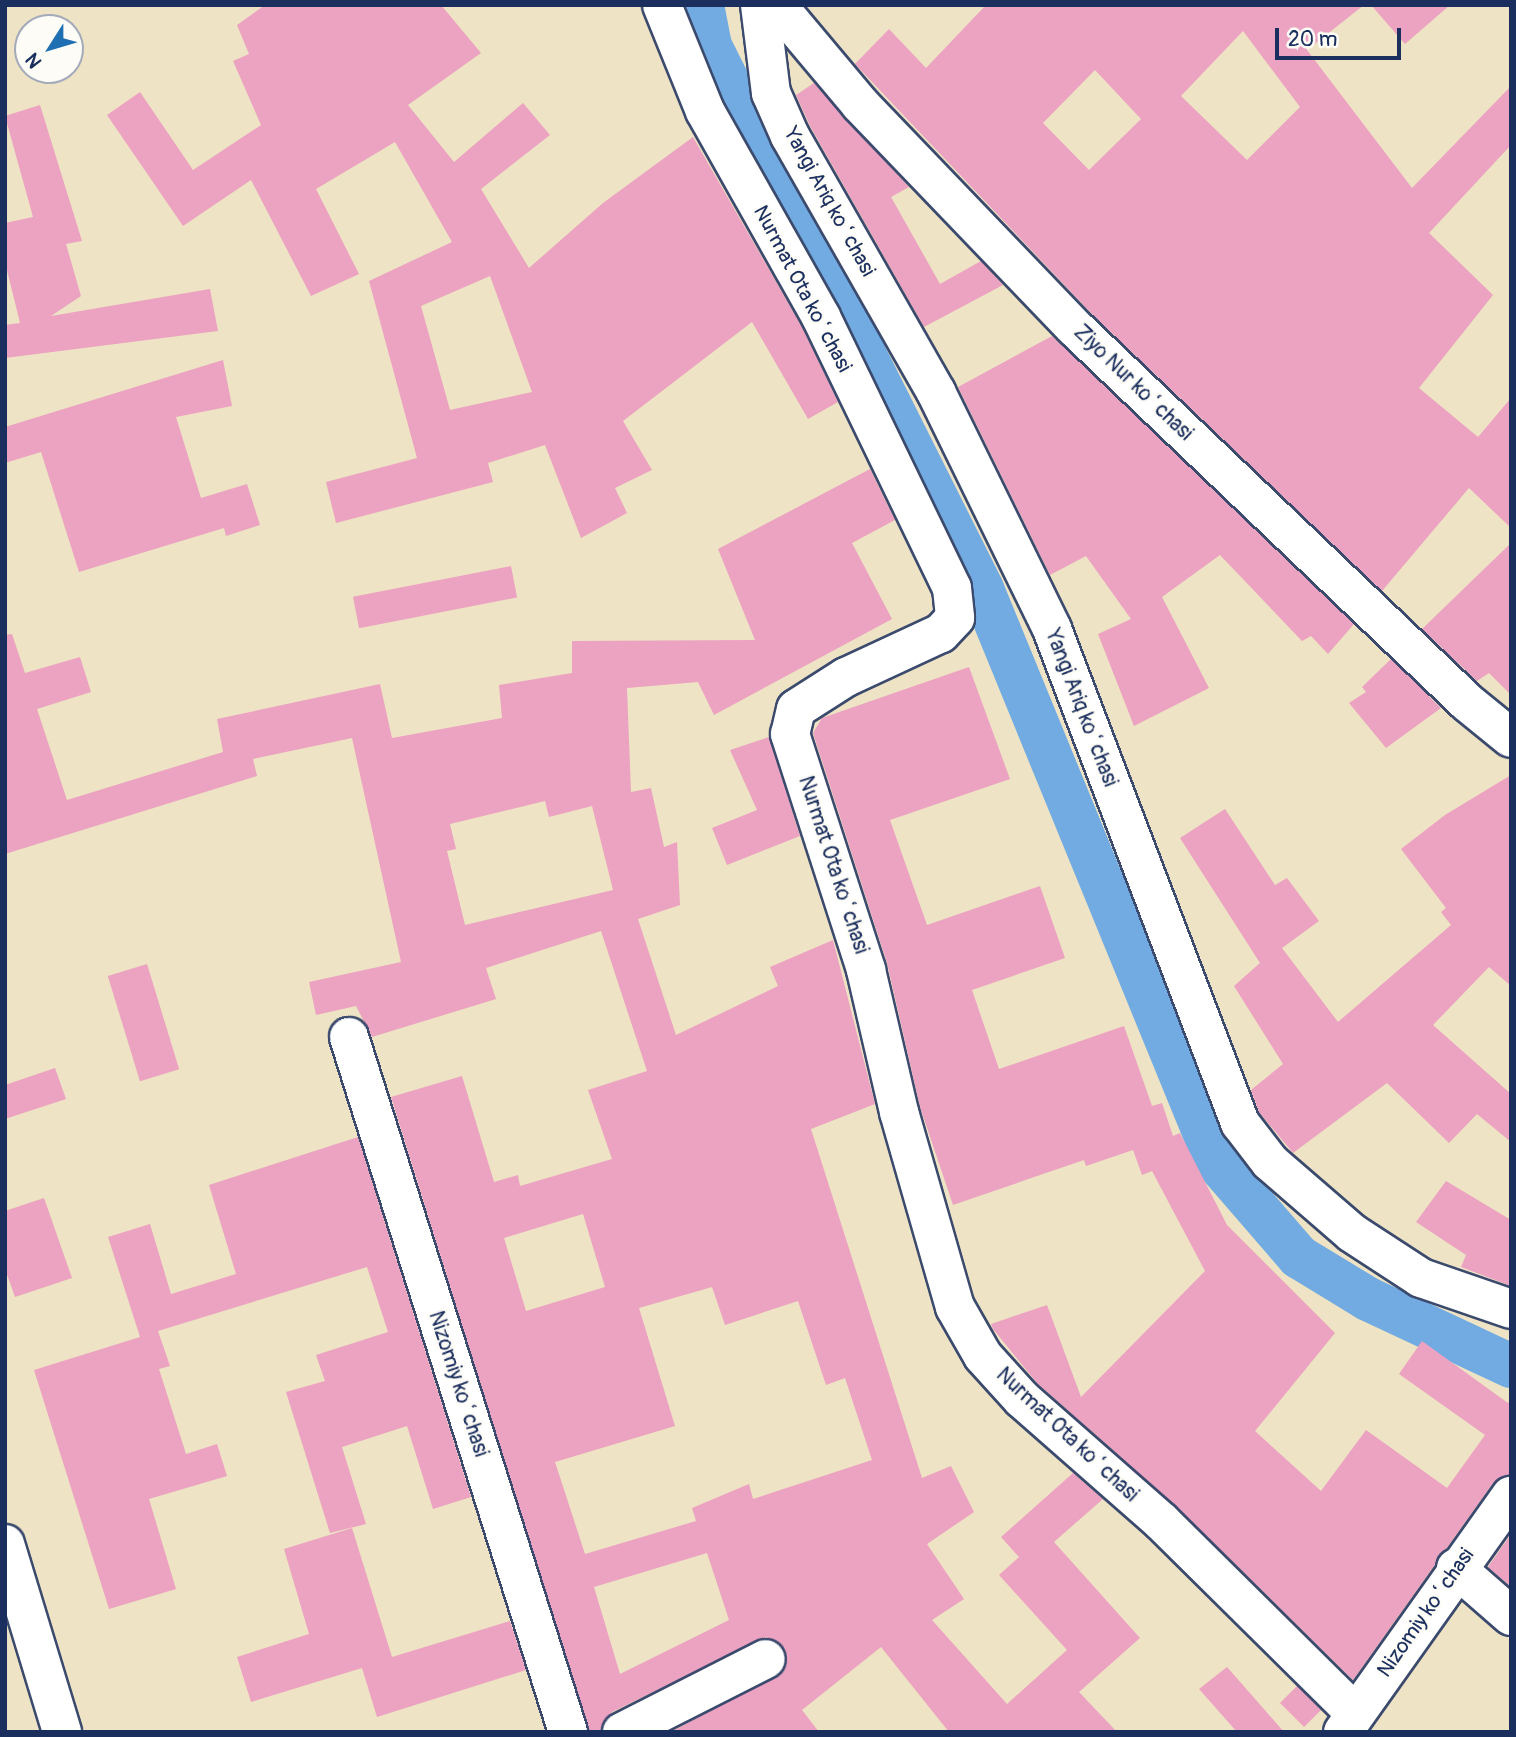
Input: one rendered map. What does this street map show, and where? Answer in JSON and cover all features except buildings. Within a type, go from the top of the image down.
[{"type":"street","name":"Nurmat Ota koʻchasi","points":[[662,5],[705,111],[821,317],[952,588],[955,618],[942,633],[846,677],[796,709],[790,734],[866,970],[899,1112],[955,1307],[983,1356],[1022,1399],[1163,1522],[1349,1723]]},
{"type":"street","name":"Yangi Ariq koʻchasi","points":[[760,5],[771,93],[790,136],[936,392],[1052,629],[1240,1123],[1270,1161],[1352,1233],[1421,1278],[1511,1309]]},
{"type":"street","name":"Ziyo Nur koʻchasi","points":[[777,5],[860,104],[1075,328],[1468,703],[1511,738]]},
{"type":"street","name":"Nizomiy koʻchasi","points":[[348,1037],[568,1732]]},
{"type":"street","name":"Nizomiy koʻchasi","points":[[1349,1723],[1456,1568],[1511,1496]]},
{"type":"street","points":[[5,1544],[62,1732]]},
{"type":"street","points":[[1456,1568],[1511,1616]]},
{"type":"street","points":[[622,1732],[766,1659]]},
{"type":"waterway","points":[[702,5],[710,46],[982,589],[1216,1161],[1299,1257],[1368,1299],[1511,1366]]}]
